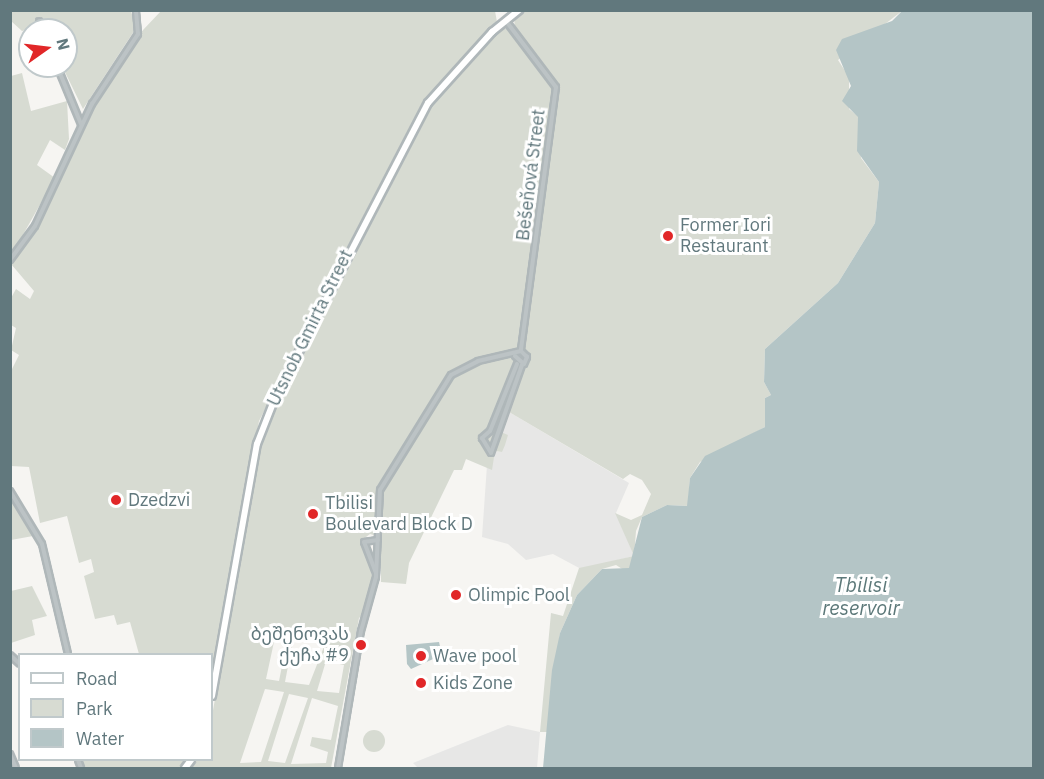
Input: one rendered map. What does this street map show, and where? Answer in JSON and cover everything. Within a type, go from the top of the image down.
[{"type":"main road","name":"Utsnob Gmirta Street","points":[[213,691],[264,423],[411,131],[428,103],[505,20],[519,10]]},
{"type":"street","points":[[10,260],[35,226],[81,124],[119,69],[140,22],[136,10]]},
{"type":"street","name":"Bešeňová Street","points":[[505,20],[556,87],[521,351],[528,359],[519,364]]},
{"type":"street","points":[[62,78],[81,124]]},
{"type":"street","points":[[338,768],[359,640],[377,574],[380,490],[443,384],[463,367],[515,356],[521,351]]},
{"type":"street","points":[[515,356],[519,364],[491,453],[482,438],[490,431],[519,364]]},
{"type":"street","points":[[10,491],[42,544],[68,653]]},
{"type":"street","points":[[377,574],[364,542],[369,537],[378,540]]},
{"type":"street","points":[[10,754],[16,768]]},
{"type":"shaded area","points":[[509,412],[629,483],[616,513],[634,556],[581,569],[553,554],[526,560],[508,544],[482,537],[487,465],[491,469],[495,451],[502,452],[501,432]]},
{"type":"shaded area","points":[[508,725],[540,732],[537,768],[418,768],[413,763]]},
{"type":"green space","points":[[10,11],[131,11],[136,28],[83,109],[68,78],[78,78],[78,18],[18,18],[18,27],[11,21]]},
{"type":"green space","points":[[161,11],[495,11],[497,22],[425,101],[259,421],[213,676],[213,653],[139,653],[130,622],[117,625],[114,615],[95,619],[84,576],[94,572],[91,559],[79,563],[67,516],[40,523],[29,467],[11,466],[11,371],[19,355],[11,350],[16,328],[11,325],[11,298],[16,289],[30,299],[34,291],[11,264],[40,221],[80,131],[143,30]]},
{"type":"green space","points":[[524,11],[902,11],[838,60],[849,77],[849,109],[858,116],[861,158],[879,182],[875,223],[838,283],[765,349],[764,382],[771,395],[765,398],[765,427],[700,462],[690,478],[688,506],[667,505],[642,517],[636,531],[634,557],[630,574],[616,565],[602,569],[577,595],[560,633],[548,732],[540,732],[551,613],[563,616],[579,568],[634,556],[615,513],[631,520],[642,515],[651,494],[642,480],[630,474],[623,479],[509,412],[501,432],[508,435],[502,452],[495,451],[492,470],[466,459],[462,470],[454,470],[409,563],[406,584],[381,582],[381,537],[370,534],[362,540],[373,578],[367,611],[359,618],[331,768],[190,768],[196,761],[213,761],[213,710],[261,438],[431,105],[500,28],[515,30],[514,16]],"holes":[[[277,628],[289,631],[279,681],[266,679]],[[295,630],[325,644],[309,685],[285,682]],[[326,661],[344,665],[339,693],[317,691]],[[265,689],[284,692],[261,762],[240,763]],[[289,694],[308,698],[285,763],[268,761]],[[312,698],[338,706],[331,740],[312,737],[310,746],[328,752],[326,763],[291,764]]]},
{"type":"green space","points":[[18,74],[18,78],[23,78],[31,111],[67,101],[69,139],[65,150],[50,140],[37,165],[55,178],[11,256],[11,76]]},
{"type":"green space","points":[[10,495],[33,536],[11,540],[11,557]]},
{"type":"green space","points":[[32,586],[47,616],[32,620],[35,635],[11,643],[11,591]]},
{"type":"green space","points":[[374,730],[382,733],[385,741],[382,749],[374,752],[366,749],[363,741],[366,733]]},
{"type":"green space","points":[[80,761],[186,761],[186,768],[80,768]]},
{"type":"water","name":"Tbilisi reservoir","points":[[902,11],[1033,11],[1033,768],[543,768],[552,670],[560,633],[577,595],[602,569],[629,568],[642,517],[667,505],[687,506],[690,478],[705,456],[765,427],[765,398],[771,395],[764,382],[765,349],[838,283],[875,223],[879,182],[857,151],[858,117],[842,101],[851,86],[836,50],[842,39],[892,21]]},
{"type":"water","name":"Wave pool","points":[[439,642],[442,655],[411,669],[407,664],[406,645]]},
{"type":"place","name":"Former Iori Restaurant","points":[[668,236]]},
{"type":"place","name":"Dzedzvi","points":[[116,500]]},
{"type":"place","name":"Tbilisi Boulevard Block D","points":[[313,514]]},
{"type":"place","name":"Olimpic Pool","points":[[456,595]]},
{"type":"place","name":"ბეშენოვას ქუჩა #9","points":[[361,645]]},
{"type":"place","name":"Wave pool","points":[[421,656]]},
{"type":"place","name":"Kids Zone","points":[[421,683]]}]
